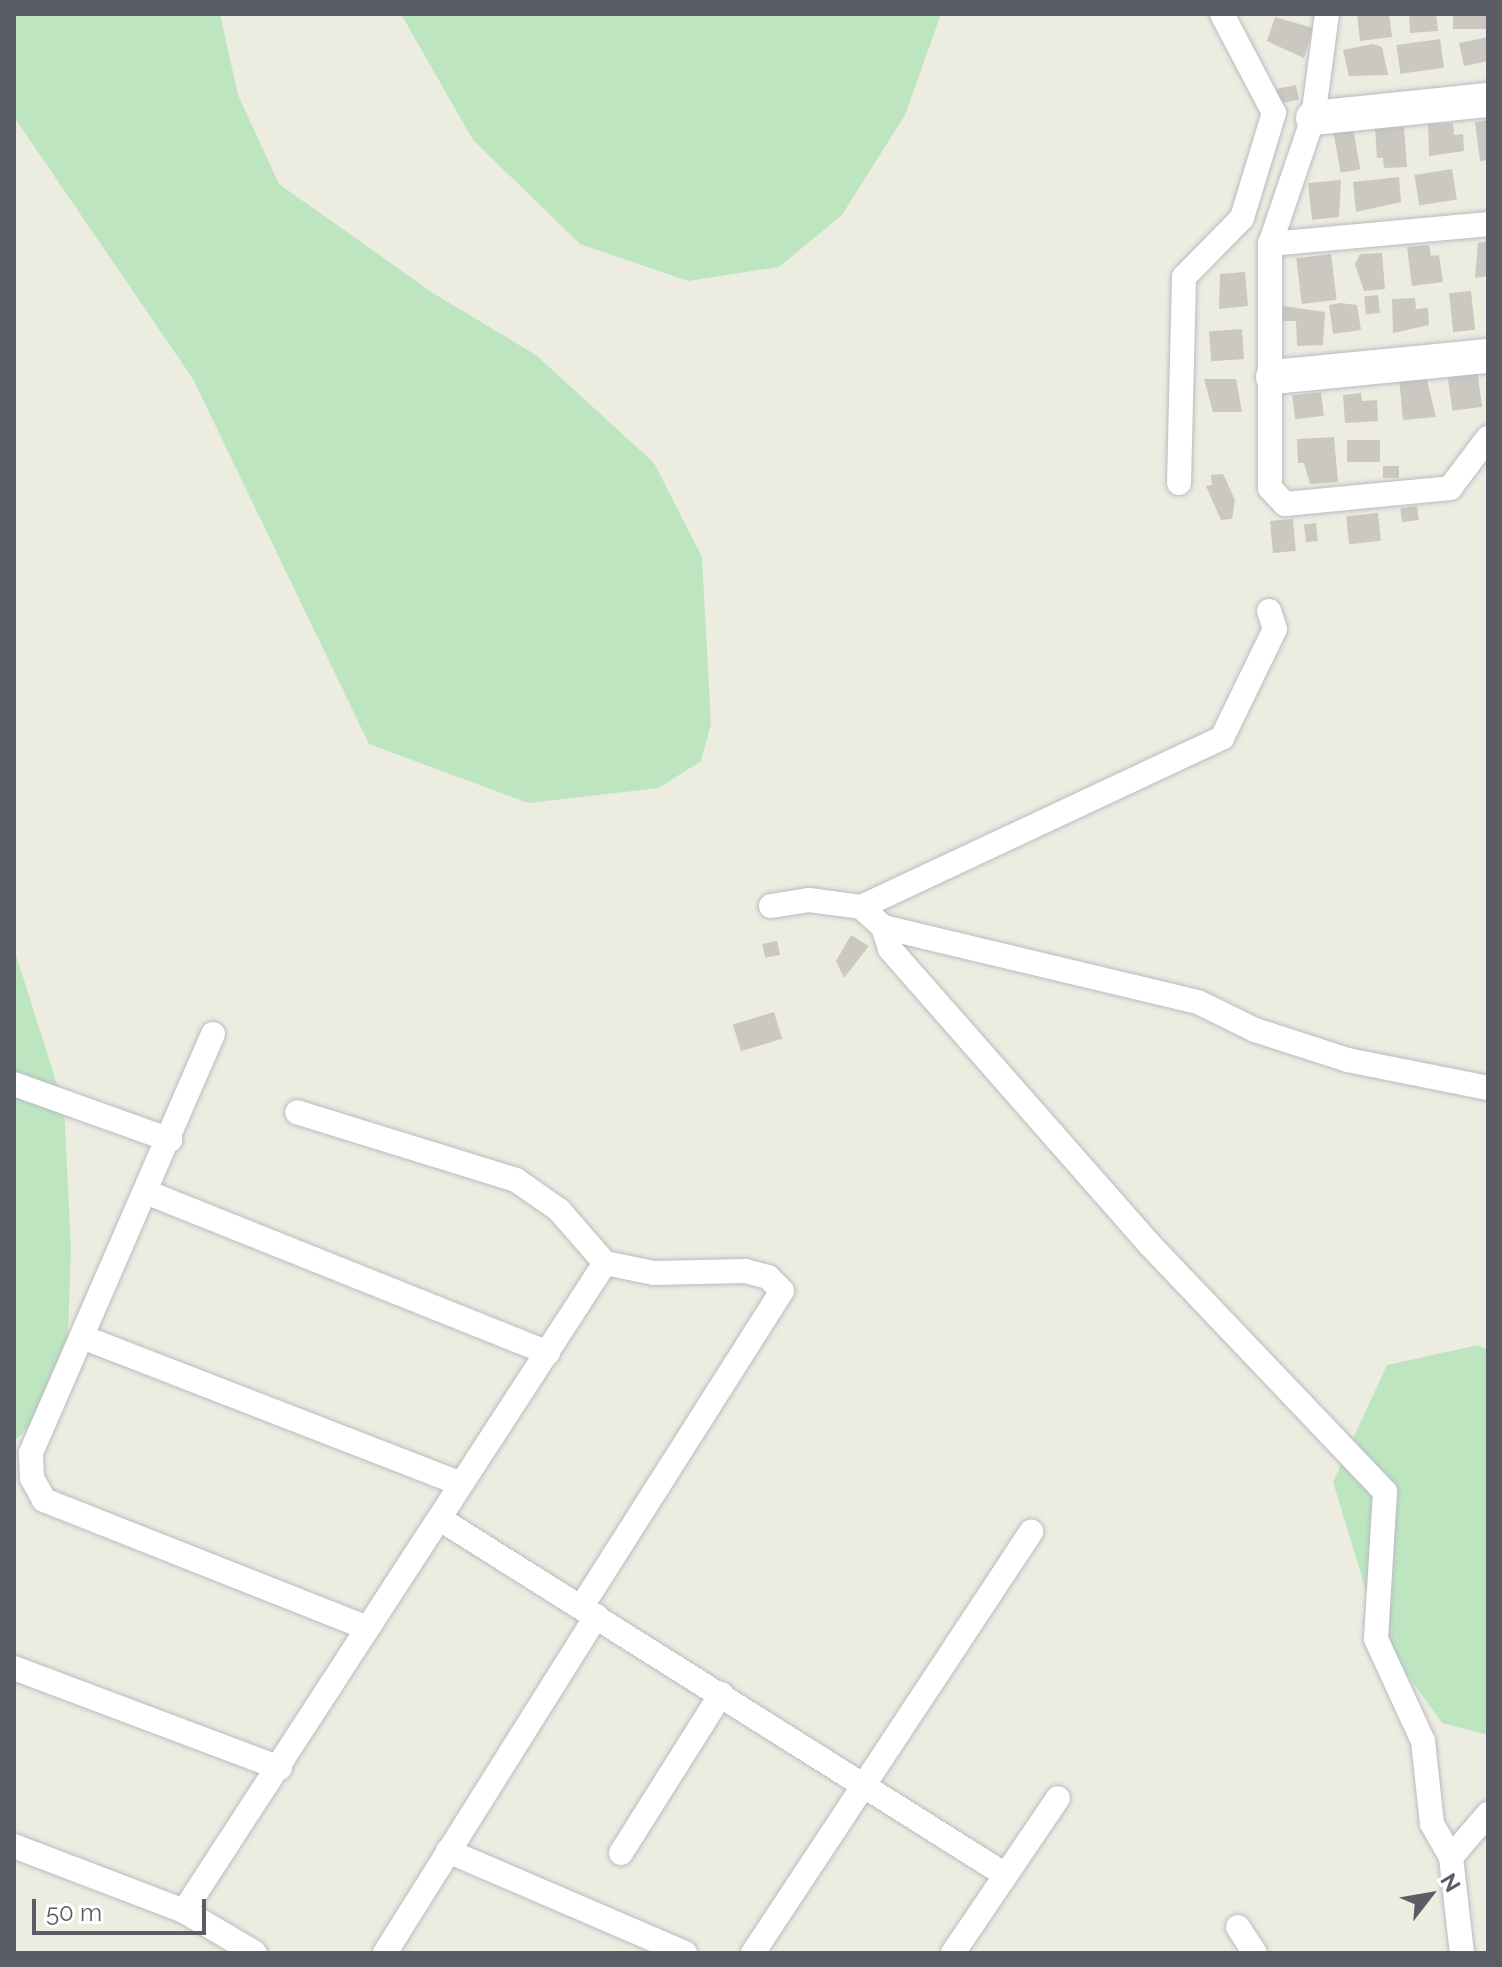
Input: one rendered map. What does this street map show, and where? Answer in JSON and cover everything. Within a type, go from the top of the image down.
[{"type":"street","points":[[1179,483],[1184,277],[1242,218],[1274,113],[1222,14]]},
{"type":"street","points":[[1327,14],[1313,118],[1270,244],[1273,377],[1270,488],[1285,504],[1450,488],[1488,438]]},
{"type":"street","points":[[1313,118],[1488,100]]},
{"type":"street","points":[[1270,244],[1488,224]]},
{"type":"street","points":[[1273,377],[1488,356]]},
{"type":"street","points":[[771,906],[809,900],[861,907],[1222,738],[1275,629],[1269,611]]},
{"type":"street","points":[[861,907],[883,927],[1198,1002],[1255,1030],[1348,1060],[1488,1088]]},
{"type":"street","points":[[883,927],[890,949],[1150,1245],[1385,1492],[1376,1639],[1417,1722],[1432,1824],[1451,1857],[1462,1953]]},
{"type":"street","points":[[213,1034],[85,1338],[31,1453],[32,1478],[44,1500],[368,1628]]},
{"type":"street","points":[[14,1084],[170,1140]]},
{"type":"street","points":[[297,1112],[516,1180],[559,1210],[605,1263],[654,1273],[745,1271],[768,1277],[782,1291],[385,1953]]},
{"type":"street","points":[[146,1192],[548,1353]]},
{"type":"street","points":[[184,1911],[280,1768],[605,1263]]},
{"type":"street","points":[[85,1338],[461,1484]]},
{"type":"street","points":[[440,1519],[864,1783],[1004,1874]]},
{"type":"street","points":[[753,1953],[1031,1532]]},
{"type":"street","points":[[14,1668],[280,1768]]},
{"type":"street","points":[[621,1853],[721,1694]]},
{"type":"street","points":[[953,1953],[1058,1798]]},
{"type":"street","points":[[1451,1857],[1488,1814]]},
{"type":"street","points":[[14,1846],[184,1911],[255,1953]]},
{"type":"street","points":[[448,1851],[685,1953]]},
{"type":"street","points":[[1238,1927],[1255,1953]]},
{"type":"green space","points":[[14,14],[220,14],[238,95],[279,184],[433,293],[536,355],[654,463],[702,557],[711,724],[701,761],[659,788],[528,803],[369,744],[193,379],[14,117]]},
{"type":"green space","points":[[401,14],[941,14],[905,115],[842,215],[779,267],[688,281],[580,244],[473,140]]},
{"type":"green space","points":[[14,949],[64,1106],[71,1249],[66,1392],[14,1441]]},
{"type":"green space","points":[[1478,1345],[1488,1350],[1488,1735],[1442,1723],[1380,1637],[1333,1482],[1387,1365]]},
{"type":"building","points":[[1357,14],[1389,14],[1392,37],[1360,41]]},
{"type":"building","points":[[1409,14],[1436,14],[1438,31],[1410,33]]},
{"type":"building","points":[[1453,14],[1488,14],[1488,29],[1453,29]]},
{"type":"building","points":[[1275,17],[1313,28],[1304,58],[1267,41]]},
{"type":"building","points":[[1488,37],[1488,61],[1464,66],[1459,43]]},
{"type":"building","points":[[1440,39],[1444,68],[1400,74],[1396,45]]},
{"type":"building","points":[[1373,44],[1382,47],[1388,75],[1349,76],[1343,50]]},
{"type":"building","points":[[1296,85],[1299,100],[1279,104],[1276,89]]},
{"type":"building","points":[[1488,120],[1488,160],[1480,161],[1475,122]]},
{"type":"building","points":[[1453,123],[1454,135],[1463,134],[1464,151],[1429,156],[1428,124]]},
{"type":"building","points":[[1404,127],[1407,167],[1384,168],[1383,158],[1377,158],[1375,128]]},
{"type":"building","points":[[1353,128],[1360,169],[1341,173],[1333,131]]},
{"type":"building","points":[[1452,169],[1457,200],[1419,206],[1414,175]]},
{"type":"building","points":[[1399,177],[1401,202],[1356,212],[1353,182]]},
{"type":"building","points":[[1341,180],[1339,217],[1312,220],[1308,183]]},
{"type":"building","points":[[1488,241],[1488,276],[1475,278],[1478,243]]},
{"type":"building","points":[[1429,245],[1431,256],[1439,255],[1443,282],[1412,286],[1407,247]]},
{"type":"building","points":[[1382,253],[1385,289],[1364,291],[1355,264],[1360,254]]},
{"type":"building","points":[[1331,254],[1337,300],[1302,304],[1296,258]]},
{"type":"building","points":[[1245,272],[1248,306],[1219,309],[1220,274]]},
{"type":"building","points":[[1471,291],[1475,330],[1453,332],[1449,293]]},
{"type":"building","points":[[1378,295],[1380,313],[1366,314],[1364,296]]},
{"type":"building","points":[[1415,298],[1416,309],[1428,308],[1429,325],[1393,333],[1392,299]]},
{"type":"building","points":[[1329,305],[1357,305],[1361,330],[1333,334]]},
{"type":"building","points":[[1283,306],[1325,312],[1323,345],[1297,346],[1296,321],[1283,321]]},
{"type":"building","points":[[1242,329],[1244,359],[1211,361],[1209,331]]},
{"type":"building","points":[[1477,370],[1482,407],[1452,411],[1447,374]]},
{"type":"building","points":[[1426,376],[1436,417],[1403,420],[1399,378]]},
{"type":"building","points":[[1204,379],[1236,379],[1242,412],[1213,412]]},
{"type":"building","points":[[1321,392],[1324,416],[1295,419],[1292,396]]},
{"type":"building","points":[[1361,393],[1362,401],[1377,400],[1378,421],[1345,423],[1343,395]]},
{"type":"building","points":[[1334,437],[1338,482],[1310,484],[1304,463],[1298,463],[1297,439]]},
{"type":"building","points":[[1347,440],[1380,440],[1380,462],[1347,462]]},
{"type":"building","points":[[1383,466],[1399,466],[1399,478],[1383,478]]},
{"type":"building","points":[[1223,474],[1235,500],[1232,519],[1221,520],[1206,486],[1212,485],[1211,475]]},
{"type":"building","points":[[1417,506],[1419,520],[1402,522],[1400,508]]},
{"type":"building","points":[[1378,513],[1381,541],[1349,544],[1346,516]]},
{"type":"building","points":[[1293,519],[1296,551],[1273,553],[1270,521]]},
{"type":"building","points":[[1316,523],[1318,541],[1306,542],[1304,524]]},
{"type":"building","points":[[851,935],[869,946],[844,978],[836,961]]},
{"type":"building","points":[[777,941],[780,955],[765,958],[762,944]]},
{"type":"building","points":[[774,1012],[782,1039],[741,1051],[733,1025]]}]
